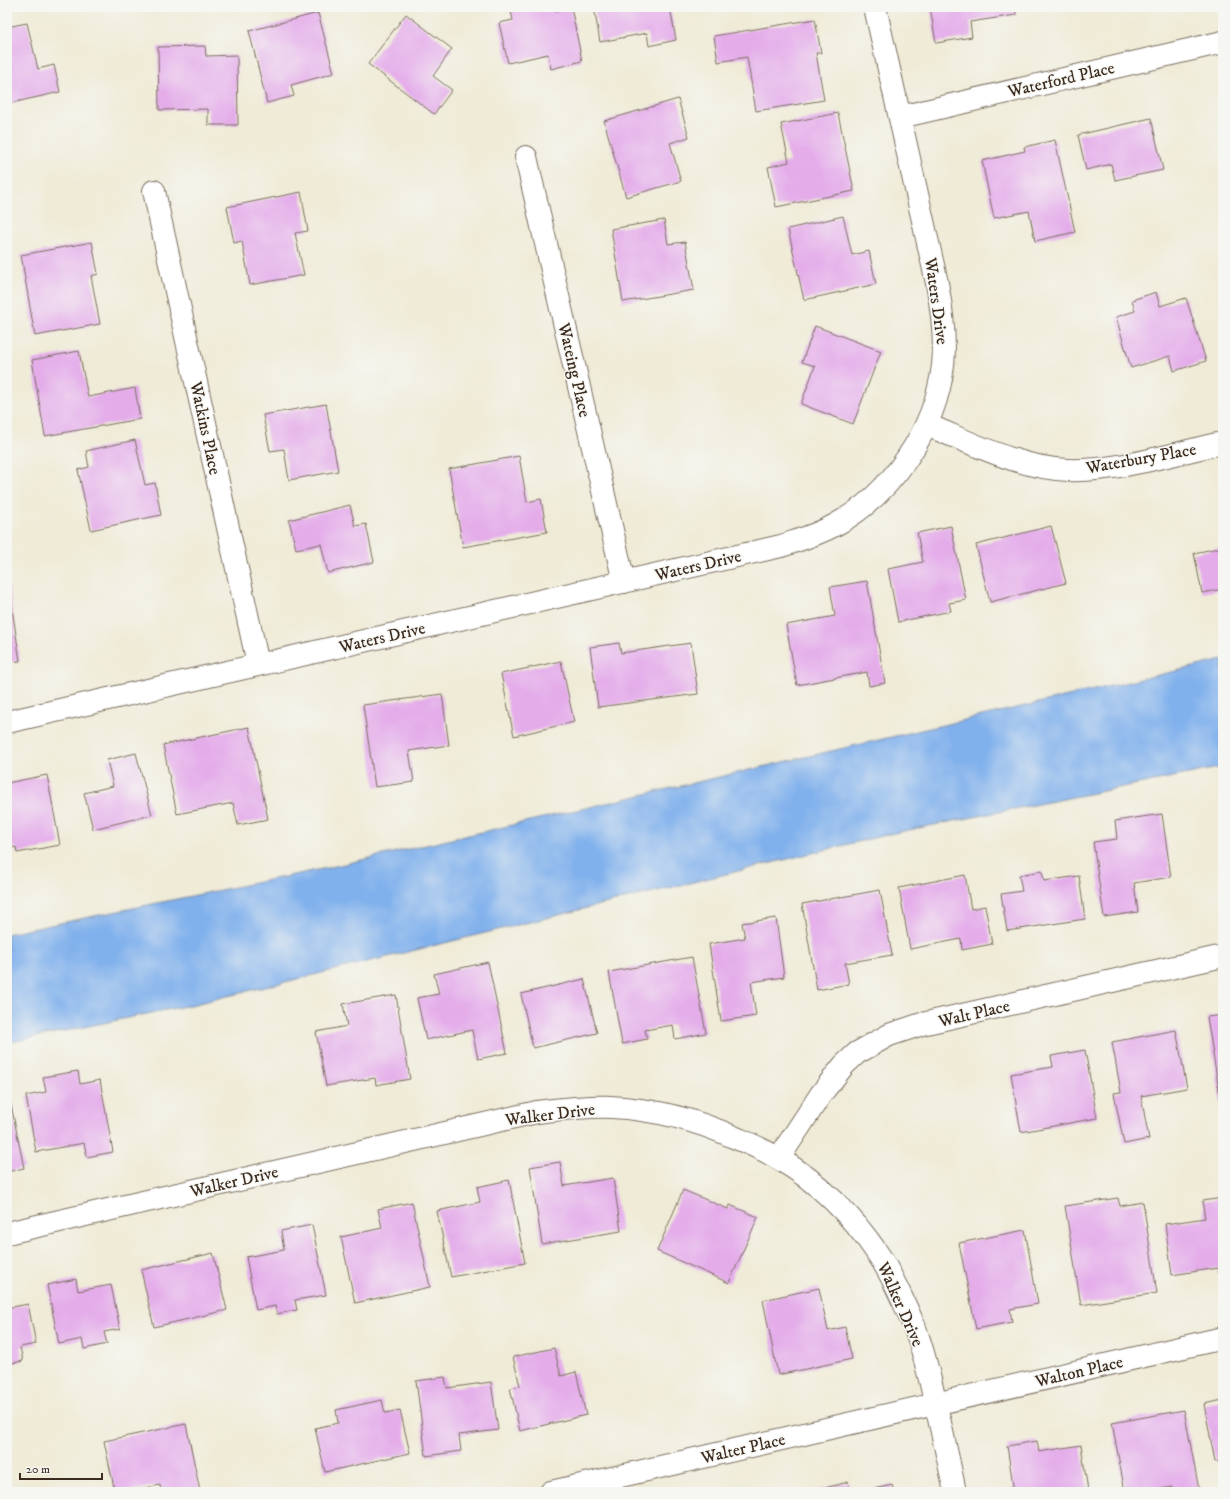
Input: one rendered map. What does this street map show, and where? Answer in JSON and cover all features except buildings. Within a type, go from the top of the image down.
[{"type":"street","name":"Waters Drive","points":[[7,722],[781,546],[819,533],[836,525],[869,501],[896,473],[918,442],[927,425],[940,385],[943,364],[943,324],[937,283],[875,7]]},
{"type":"street","name":"Waterford Place","points":[[900,117],[1223,42]]},
{"type":"street","name":"Wateing Place","points":[[526,157],[624,582]]},
{"type":"street","name":"Watkins Place","points":[[154,191],[258,664]]},
{"type":"street","name":"Waterbury Place","points":[[927,425],[1006,457],[1048,468],[1069,470],[1121,465],[1217,444]]},
{"type":"street","name":"Walt Place","points":[[779,1158],[825,1088],[844,1065],[857,1053],[889,1035],[922,1024],[1223,956]]},
{"type":"street","name":"Walker Drive","points":[[7,1233],[514,1117],[563,1109],[612,1107],[659,1112],[683,1118],[726,1133],[779,1158],[812,1182],[841,1209],[879,1255],[910,1316],[922,1348],[955,1492]]},
{"type":"street","name":"Walton Place","points":[[936,1404],[1223,1338]]},
{"type":"street","name":"Walter Place","points":[[551,1492],[936,1404]]},
{"type":"water","points":[[1223,660],[1223,767],[894,833],[195,1004],[7,1043],[7,934],[327,868]]}]
